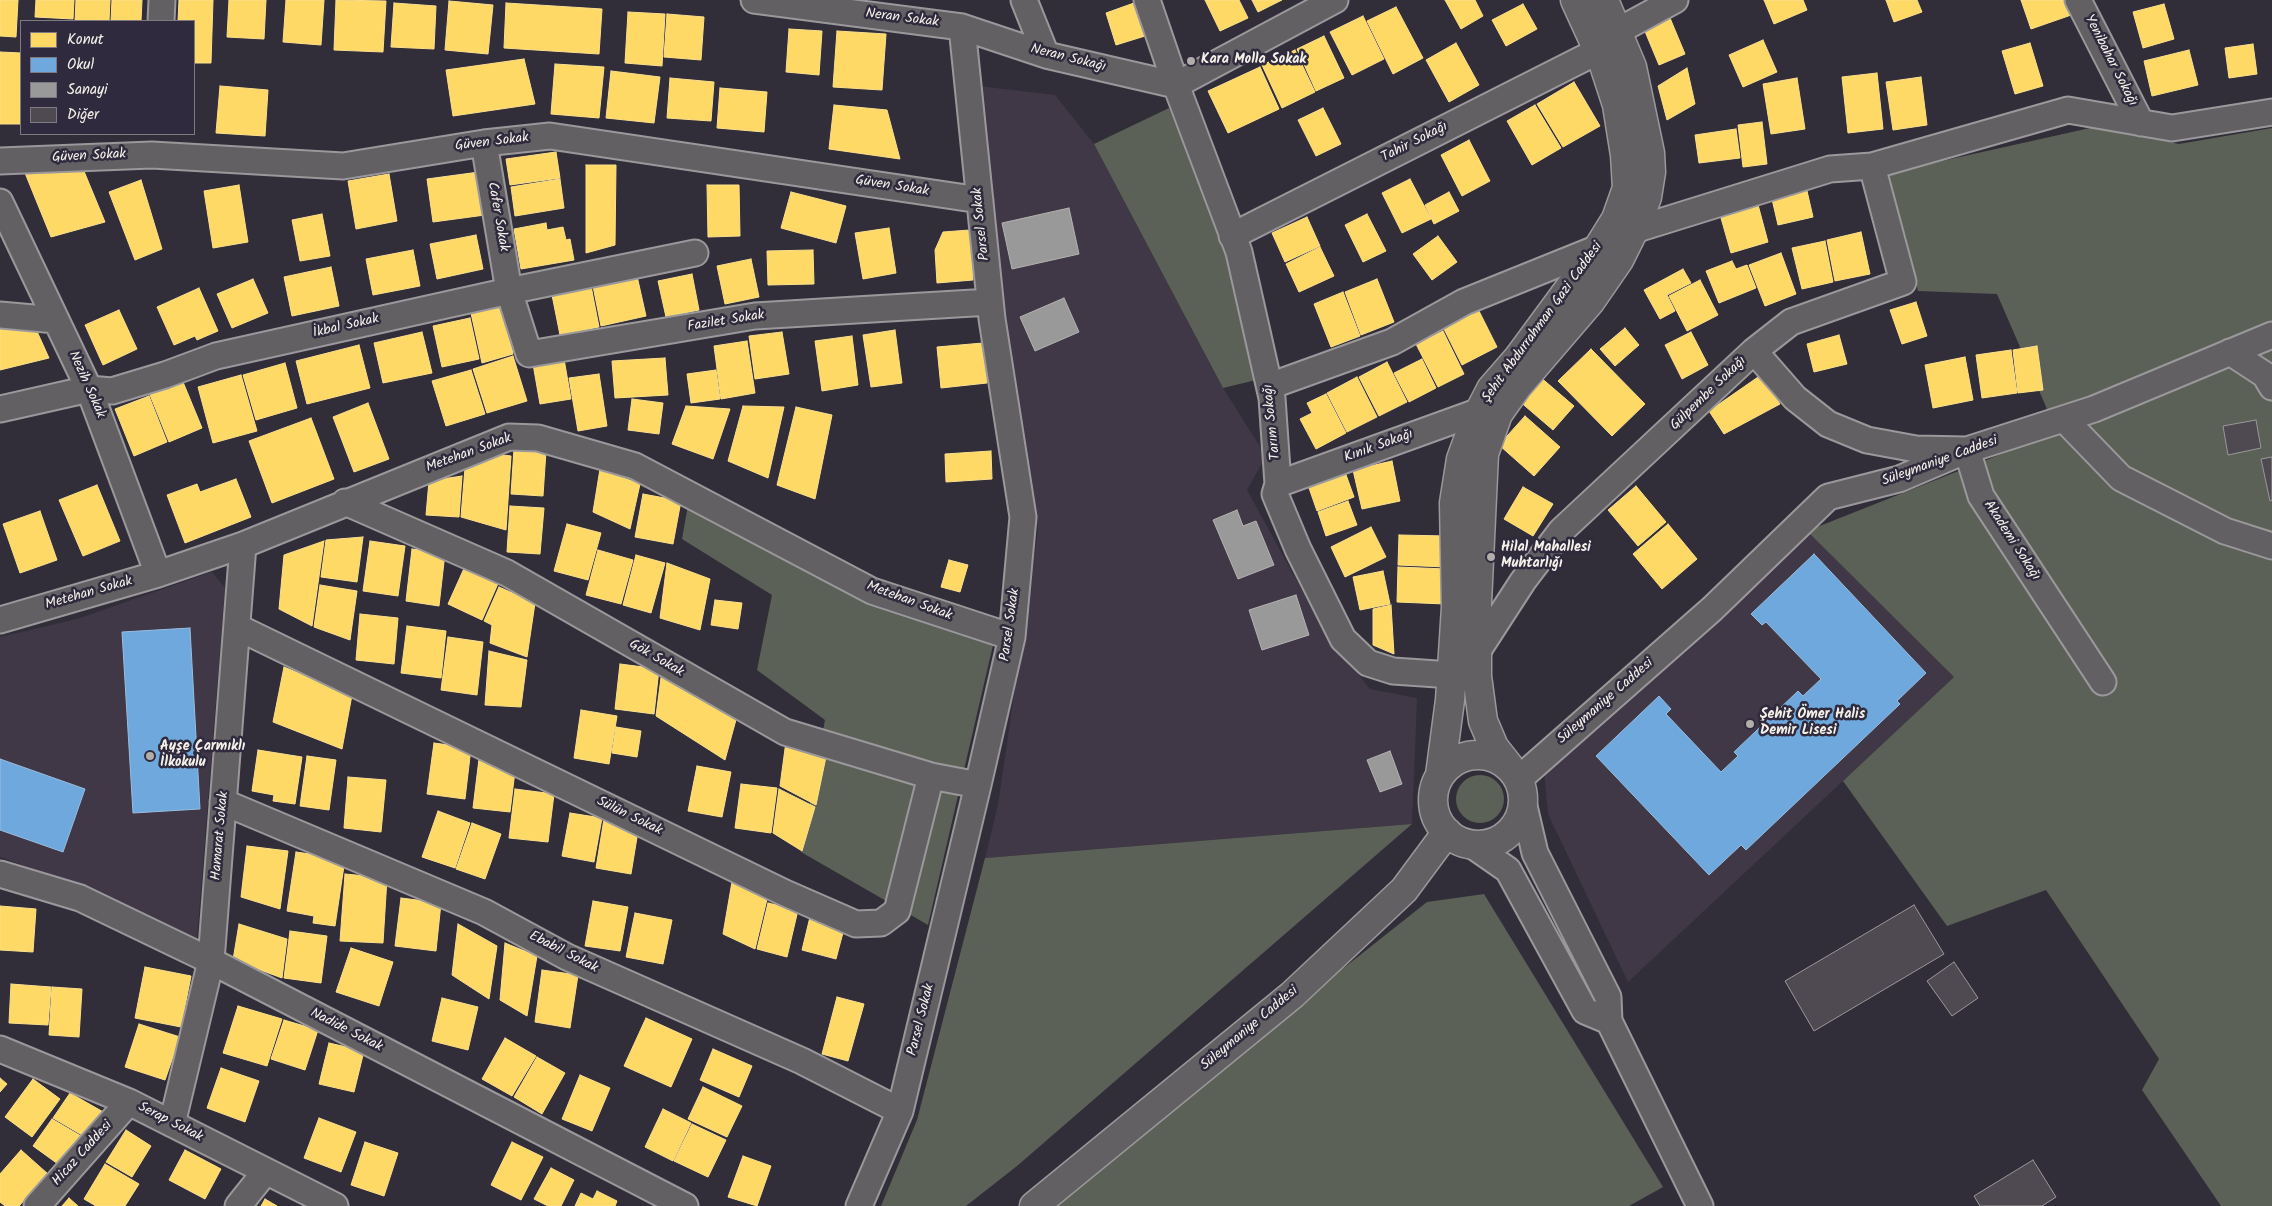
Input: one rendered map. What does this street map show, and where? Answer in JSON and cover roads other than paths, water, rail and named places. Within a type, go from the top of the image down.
[{"type":"street","points":[[161,20],[162,0]]},
{"type":"street","name":"Neran Sokak","points":[[754,0],[962,27]]},
{"type":"street","points":[[1024,0],[1046,55]]},
{"type":"street","name":"Tarım Sokağı","points":[[1146,0],[1238,252],[1270,386],[1278,484],[1275,494],[1298,550],[1344,638],[1368,663],[1393,671],[1452,675]]},
{"type":"street","points":[[1176,84],[1335,0]]},
{"type":"street","name":"Şehit Abdurrahman Gazi Caddesi","points":[[1440,775],[1452,675],[1456,607],[1454,503],[1461,459],[1491,389],[1518,358],[1598,248],[1616,219],[1627,188],[1625,155],[1617,105],[1598,51],[1575,0]]},
{"type":"street","name":"Şehit Abdurrahman Gazi Caddesi","points":[[1514,772],[1494,747],[1483,721],[1477,676],[1477,603],[1484,454],[1488,438],[1498,414],[1516,387],[1590,302],[1619,260],[1634,230],[1646,197],[1651,172],[1638,91],[1618,31],[1604,0]]},
{"type":"street","points":[[1618,31],[1674,0]]},
{"type":"street","name":"Yenibahar Sokağı","points":[[2078,0],[2141,123]]},
{"type":"street","name":"Neran Sokağı","points":[[962,27],[1046,55],[1176,84]]},
{"type":"street","name":"Parsel Sokak","points":[[859,1206],[900,1111],[978,785],[1012,638],[1023,517],[990,302],[962,27]]},
{"type":"street","name":"Tahir Sokağı","points":[[1232,236],[1598,51]]},
{"type":"street","points":[[1270,386],[1392,342],[1464,302],[1598,248],[1634,230],[1830,169],[1872,166],[2068,110],[2172,128],[2272,112]]},
{"type":"street","name":"Güven Sokak","points":[[0,161],[153,144],[343,166],[484,143],[550,136],[980,200]]},
{"type":"street","name":"Cafer Sokak","points":[[484,143],[510,291]]},
{"type":"street","name":"Gülpembe Sokağı","points":[[1477,652],[1523,581],[1561,531],[1754,351],[1791,322],[1903,282],[1872,166]]},
{"type":"street","name":"Nezih Sokak","points":[[0,202],[89,389],[158,574]]},
{"type":"street","name":"İkbal Sokak","points":[[0,409],[89,389],[112,391],[165,375],[216,356],[510,291],[695,253]]},
{"type":"street","name":"Fazilet Sokak","points":[[510,291],[529,354],[755,316],[990,302]]},
{"type":"street","points":[[0,315],[56,320]]},
{"type":"street","name":"Süleymaniye Caddesi","points":[[1514,772],[1712,609],[1828,497],[1899,479],[1967,450],[2094,410],[2272,335]]},
{"type":"street","points":[[1754,351],[1795,398],[1828,424],[1866,440],[1916,448],[1967,450]]},
{"type":"street","points":[[2230,352],[2265,375],[2272,387]]},
{"type":"street","name":"Kınık Sokağı","points":[[1278,484],[1480,411]]},
{"type":"street","points":[[2064,419],[2121,478],[2225,530],[2272,546]]},
{"type":"street","name":"Metehan Sokak","points":[[0,620],[158,574],[243,545],[510,437],[538,438],[635,466],[872,590],[1012,638]]},
{"type":"street","name":"Akademi Sokağı","points":[[1967,450],[1981,496],[2103,682]]},
{"type":"street","name":"Gök Sokak","points":[[346,502],[507,573],[786,732],[930,776],[978,785]]},
{"type":"street","name":"Hamarat Sokak","points":[[172,1124],[211,961],[243,545]]},
{"type":"street","name":"Sülün Sokak","points":[[237,627],[776,889],[856,924],[882,923],[897,911],[930,776]]},
{"type":"street","points":[[1609,1021],[1585,1011],[1508,870],[1472,845],[1458,840],[1447,832],[1438,821],[1433,806],[1434,790],[1440,775],[1450,764],[1464,756],[1480,754],[1496,757],[1514,772],[1524,792],[1524,806],[1535,853],[1608,996],[1609,1021],[1700,1206]]},
{"type":"street","name":"Ebabil Sokak","points":[[224,802],[484,912],[567,957],[802,1062],[900,1111]]},
{"type":"street","points":[[1472,845],[1493,842],[1511,832],[1519,820],[1524,806]]},
{"type":"street","name":"Süleymaniye Caddesi","points":[[1034,1206],[1292,995],[1404,890],[1447,832]]},
{"type":"street","name":"Nadide Sokak","points":[[0,874],[80,898],[211,961],[685,1206]]},
{"type":"street","name":"Serap Sokak","points":[[0,1049],[129,1102],[335,1206]]},
{"type":"street","name":"Hicaz Caddesi","points":[[37,1206],[129,1102]]},
{"type":"street","points":[[238,1206],[266,1171]]},
{"type":"place","name":"Kara Molla Sokak","points":[[1191,61]]},
{"type":"place","name":"Hilal Mahallesi Muhtarlığı","points":[[1491,557]]},
{"type":"place","name":"Şehit Ömer Halis Demir Lisesi","points":[[1750,724]]},
{"type":"place","name":"Ayşe Çarmıklı İlkokulu","points":[[150,756]]}]
